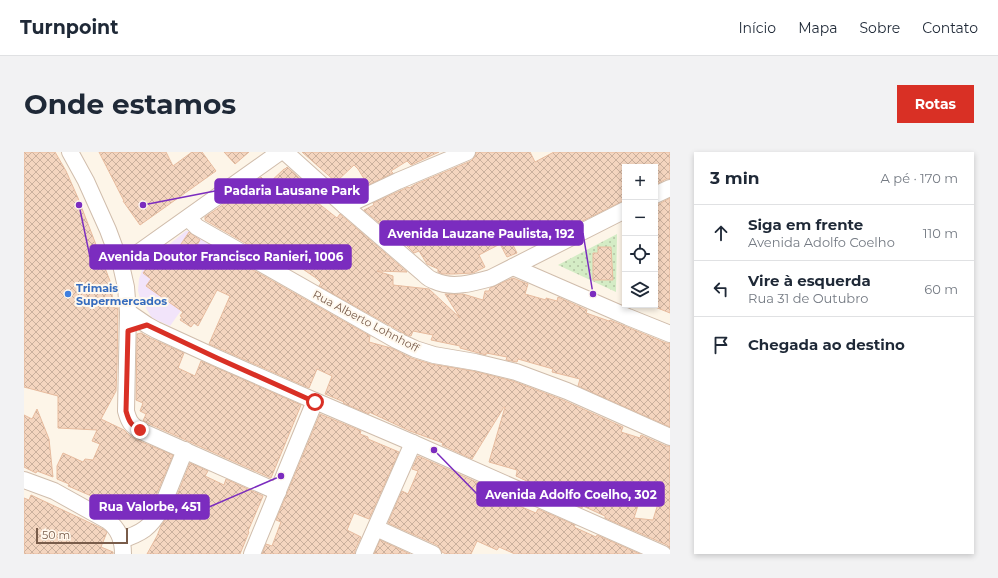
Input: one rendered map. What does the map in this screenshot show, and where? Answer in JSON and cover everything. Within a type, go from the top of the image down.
[{"type":"street","points":[[70,152],[86,181],[108,230],[121,265],[126,287],[128,312],[126,411],[131,424],[140,430],[278,492]]},
{"type":"street","points":[[121,265],[280,152]]},
{"type":"street","points":[[285,152],[424,274],[435,282],[446,284],[470,284],[491,278],[622,212]]},
{"type":"street","points":[[345,206],[398,181],[467,152]]},
{"type":"street","points":[[658,194],[670,188]]},
{"type":"street","name":"Rua Alberto Lohnhoff","points":[[188,218],[197,226],[396,340],[415,349],[434,355],[475,362],[516,372],[567,391],[670,437]]},
{"type":"street","points":[[513,267],[629,311],[670,334]]},
{"type":"street","points":[[128,312],[147,325],[217,358],[315,402],[414,443],[663,554]]},
{"type":"street","points":[[128,331],[147,325]]},
{"type":"street","points":[[252,554],[315,402]]},
{"type":"street","points":[[364,554],[414,443]]},
{"type":"street","points":[[24,480],[54,492],[113,524],[117,530],[122,547],[150,525],[156,517],[161,509],[185,450]]},
{"type":"street","points":[[376,528],[433,554]]},
{"type":"shaded area","points":[[186,231],[189,231],[224,250],[170,326],[152,318],[140,298],[138,291],[139,279],[144,265]]},
{"type":"green space","points":[[617,234],[616,292],[558,265]]},
{"type":"building","name":"Trimais Supermercados","points":[[24,152],[55,152],[66,171],[78,198],[110,281],[114,308],[118,308],[116,391],[101,419],[124,430],[137,440],[173,455],[152,505],[143,518],[68,486],[69,484],[57,479],[57,466],[63,453],[83,462],[85,459],[93,460],[100,444],[92,441],[97,430],[58,428],[58,396],[24,387]]},
{"type":"building","points":[[99,152],[166,152],[173,166],[192,152],[202,152],[216,171],[140,225],[123,201]]},
{"type":"building","points":[[224,152],[249,152],[235,164]]},
{"type":"building","points":[[302,152],[439,152],[411,165],[407,161],[391,171],[393,173],[368,185],[354,165],[336,182]]},
{"type":"building","points":[[476,152],[530,152],[535,162],[554,152],[670,152],[670,179],[666,179],[658,183],[658,164],[622,164],[622,202],[564,230],[562,226],[538,238],[536,234],[513,245],[517,253],[507,257],[500,244],[479,255],[485,267],[473,273],[443,274],[438,272],[438,269],[427,264],[419,251],[414,253],[407,246],[400,227],[392,232],[389,224],[383,226],[364,210],[374,205],[373,203],[471,161],[475,157]]},
{"type":"building","points":[[287,167],[306,184],[304,187],[319,202],[318,203],[337,218],[340,214],[407,272],[377,271],[393,276],[393,285],[429,289],[460,318],[445,294],[463,294],[483,300],[485,291],[489,291],[490,288],[513,278],[528,284],[525,294],[546,300],[546,298],[557,301],[558,297],[587,310],[586,313],[609,321],[610,320],[666,343],[670,343],[670,427],[578,386],[580,379],[552,372],[553,369],[518,359],[517,362],[506,360],[507,357],[486,353],[486,355],[460,348],[460,346],[431,340],[433,335],[413,331],[411,336],[407,335],[319,286],[321,283],[316,278],[285,257],[280,263],[205,220],[205,217],[261,177],[268,184]]},
{"type":"building","points":[[670,198],[670,313],[658,308],[659,204]]},
{"type":"building","points":[[189,232],[200,240],[193,251],[213,265],[218,258],[226,263],[230,257],[370,336],[369,342],[391,348],[411,358],[431,364],[473,371],[513,381],[563,400],[623,427],[621,432],[640,438],[641,435],[666,446],[670,446],[670,548],[667,545],[605,518],[605,516],[583,506],[582,508],[545,491],[546,490],[516,476],[517,470],[489,462],[505,407],[472,459],[442,445],[443,443],[410,431],[369,412],[369,414],[325,394],[332,376],[317,369],[309,388],[209,344],[230,296],[217,290],[198,326],[194,323],[191,327],[180,320],[182,317],[180,316],[183,312],[146,286],[151,279],[143,273],[155,257],[162,262],[166,256],[171,259]],"holes":[[[642,493],[660,497],[653,520],[634,518]]]},
{"type":"building","points":[[598,247],[611,247],[613,280],[593,280],[593,253],[598,253]]},
{"type":"building","points":[[141,333],[184,353],[178,368],[195,376],[201,361],[301,405],[271,478],[143,421],[146,414],[140,411],[143,403],[136,400],[137,334]]},
{"type":"building","points":[[37,409],[49,439],[53,477],[37,471],[36,473],[24,467],[24,415],[32,419]]},
{"type":"building","points":[[320,414],[361,431],[360,434],[368,437],[368,439],[399,452],[369,519],[354,513],[347,530],[361,537],[355,550],[355,554],[262,554],[266,544],[272,546],[281,522],[276,520]]},
{"type":"building","points":[[418,456],[490,488],[489,491],[517,503],[517,505],[536,513],[538,509],[575,525],[574,527],[596,537],[597,535],[640,554],[515,554],[499,547],[497,550],[477,541],[471,554],[446,554],[442,552],[437,545],[388,523],[402,491],[408,494],[418,471],[412,469]]},
{"type":"building","points":[[190,463],[208,471],[205,476],[224,485],[226,479],[263,496],[240,554],[147,554],[161,526],[170,513]]},
{"type":"building","points":[[31,495],[103,529],[107,532],[101,547],[113,552],[113,554],[24,554],[24,498],[29,500]]},
{"type":"building","points":[[380,540],[410,554],[374,554]]},
{"type":"place","name":"Avenida Doutor Francisco Ranieri, 1006","points":[[79,205]]},
{"type":"place","name":"Padaria Lausane Park","points":[[143,205]]},
{"type":"place","name":"Trimais Supermercados","points":[[68,294]]},
{"type":"place","name":"Avenida Lauzane Paulista, 192","points":[[593,294]]},
{"type":"place","name":"Avenida Adolfo Coelho, 302","points":[[434,450]]},
{"type":"place","name":"Rua Valorbe, 451","points":[[281,476]]},
{"type":"route","points":[[140,430],[131,424],[126,411],[128,331],[147,325],[315,402]]}]
